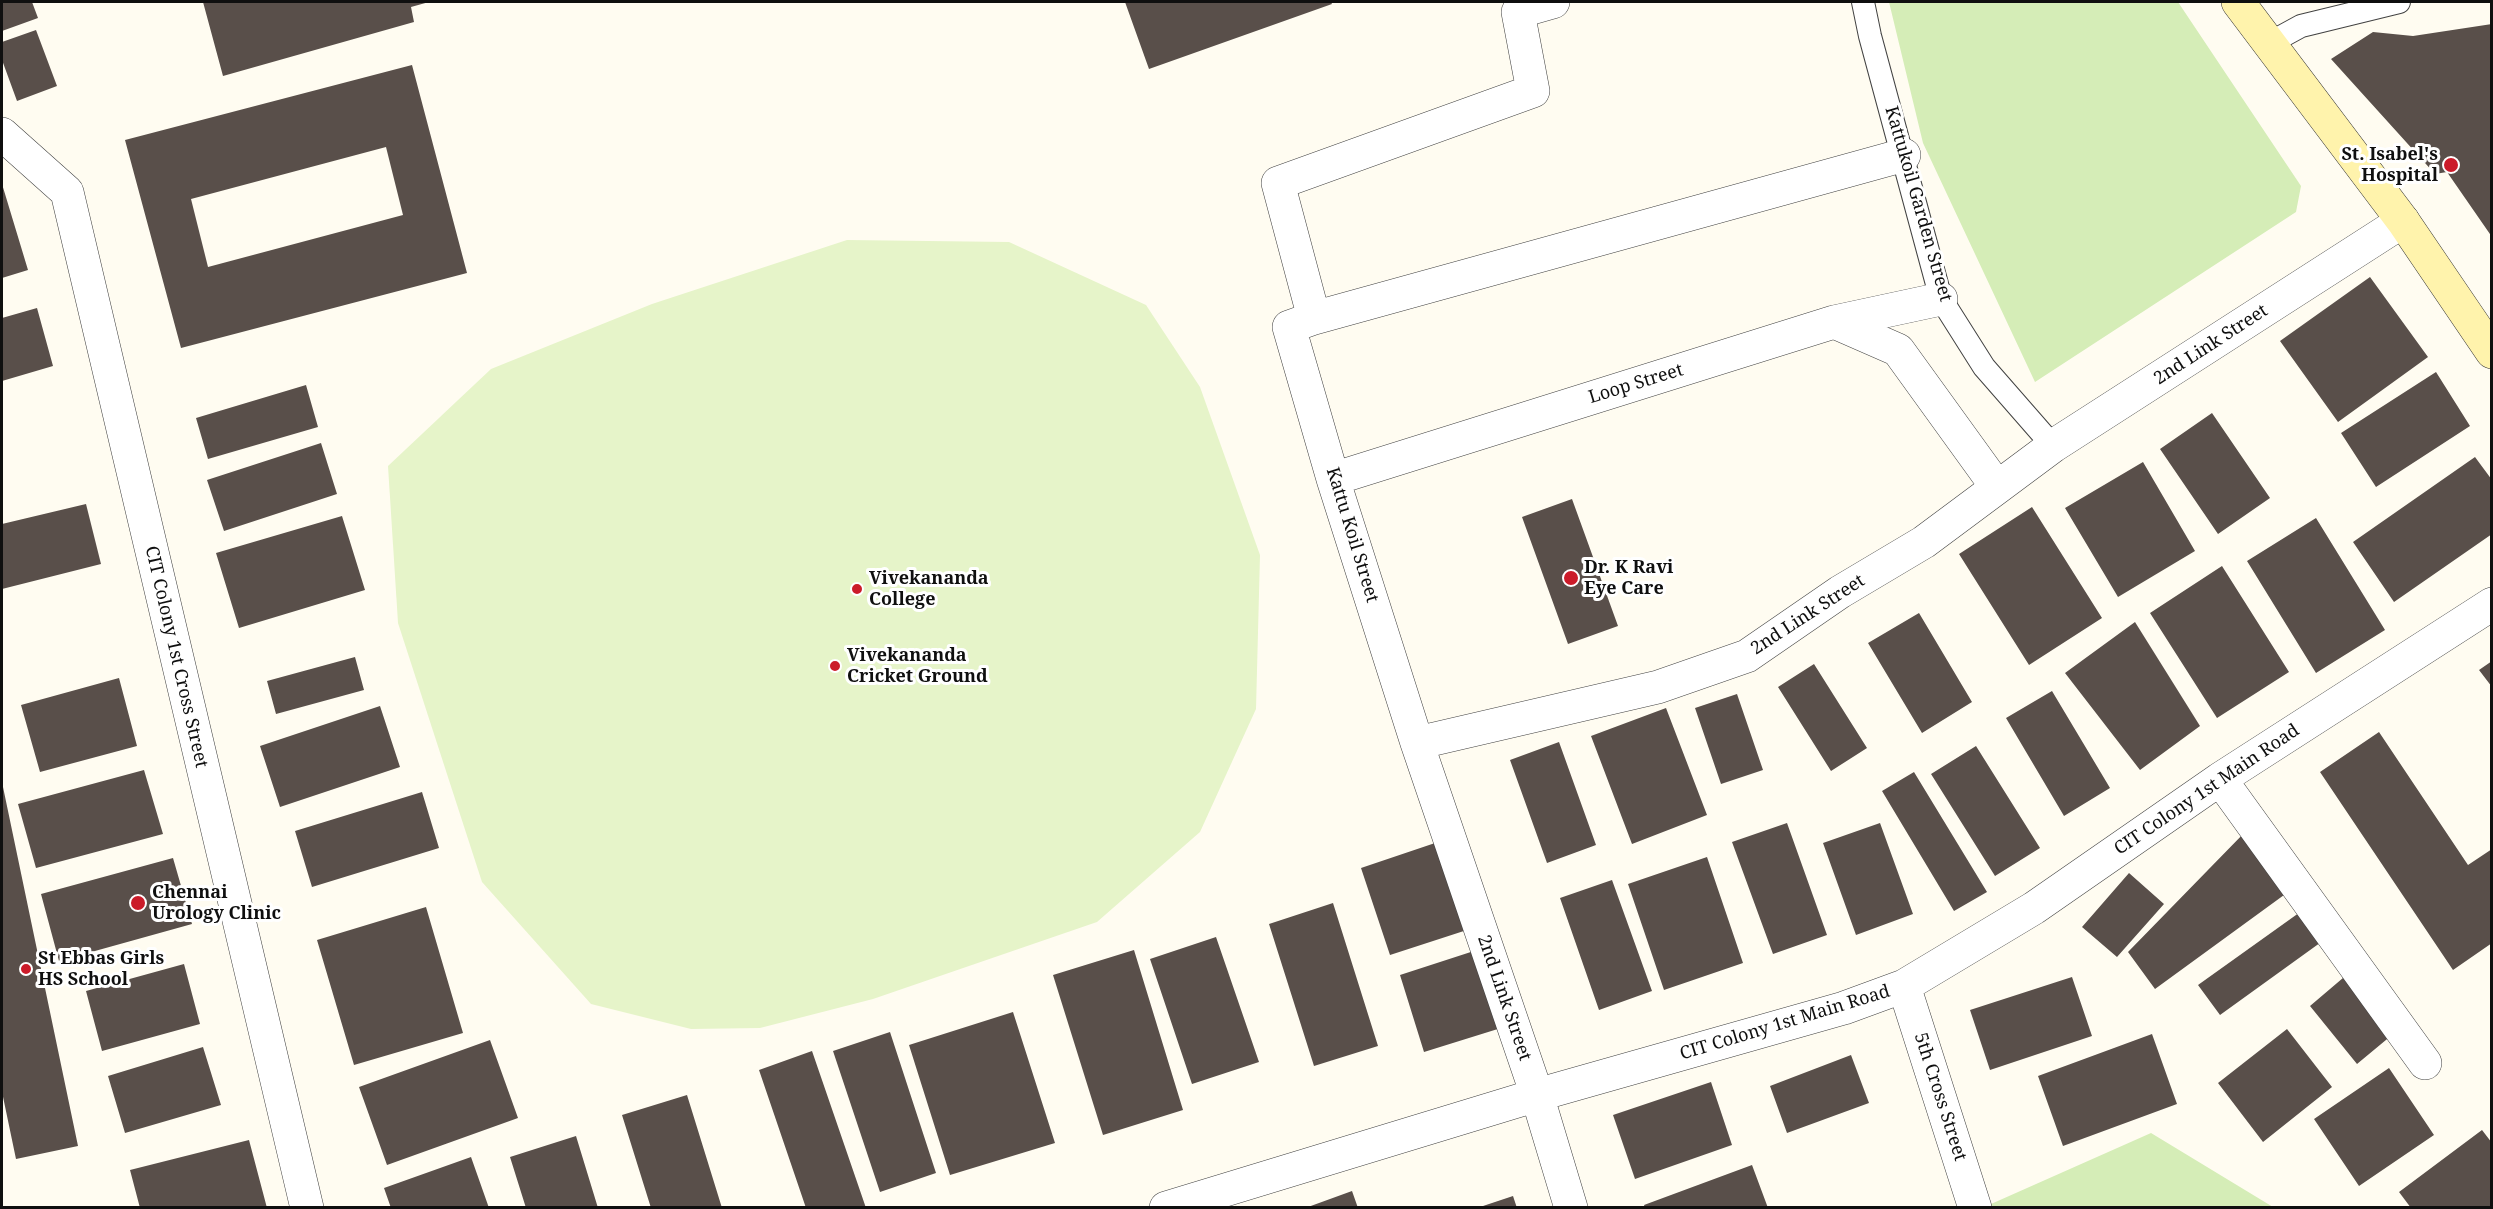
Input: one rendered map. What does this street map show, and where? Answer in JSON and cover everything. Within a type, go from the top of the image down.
[{"type":"main road","points":[[2238,2],[2403,221],[2492,352]]},
{"type":"street","name":"Kattu Koil Street","points":[[1417,742],[1334,479],[1302,323],[1278,183],[1533,91],[1518,12],[1553,2]]},
{"type":"street","name":"CIT Colony 1st Cross Street","points":[[2,134],[67,192],[307,1208]]},
{"type":"street","points":[[1302,323],[1904,155]]},
{"type":"street","name":"2nd Link Street","points":[[1571,1208],[1537,1095],[1417,742],[1658,687],[1747,656],[1840,592],[1924,542],[2053,446],[2403,221]]},
{"type":"street","name":"Loop Street","points":[[1334,479],[1834,322],[1941,299]]},
{"type":"street","points":[[1834,322],[1898,350],[1997,487]]},
{"type":"street","name":"CIT Colony 1st Main Road","points":[[1166,1208],[1537,1095],[1844,1008],[1904,986],[2034,908],[2220,779],[2492,604]]},
{"type":"street","points":[[2220,779],[2425,1063]]},
{"type":"street","name":"5th Cross Street","points":[[1904,986],[1975,1208]]},
{"type":"lane","name":"Kattukoil Garden Street","points":[[1863,2],[1870,36],[1904,155],[1941,299],[1984,367],[2053,446]]},
{"type":"lane","points":[[2268,44],[2301,26],[2399,2]]},
{"type":"green space","points":[[1889,2],[2178,2],[2301,186],[2296,212],[2035,382],[1923,143]]},
{"type":"green space","name":"Vivekananda Cricket Ground","points":[[847,240],[1009,242],[1146,305],[1200,387],[1260,555],[1256,709],[1200,832],[1097,922],[873,999],[760,1028],[691,1029],[591,1004],[482,882],[398,623],[388,466],[491,369],[652,304]]},
{"type":"green space","points":[[2151,1133],[2273,1207],[1982,1208]]},
{"type":"building","points":[[2,2],[32,2],[38,18],[2,31]]},
{"type":"building","points":[[203,2],[429,2],[411,7],[414,22],[223,76]]},
{"type":"building","points":[[1125,2],[1331,2],[1332,4],[1149,69]]},
{"type":"building","name":"St. Isabel's Hospital","points":[[2492,24],[2492,237],[2447,172],[2435,174],[2331,59],[2373,32],[2413,36]]},
{"type":"building","points":[[36,30],[57,86],[17,101],[2,60],[2,42]]},
{"type":"building","points":[[412,65],[467,273],[181,348],[125,140]],"holes":[[[386,147],[403,215],[208,267],[191,199]]]},
{"type":"building","points":[[2,184],[28,270],[2,278]]},
{"type":"building","points":[[2370,277],[2428,357],[2338,422],[2280,341]]},
{"type":"building","points":[[37,308],[53,366],[2,381],[2,318]]},
{"type":"building","points":[[2436,372],[2470,426],[2376,487],[2341,433]]},
{"type":"building","points":[[306,385],[318,427],[208,459],[196,418]]},
{"type":"building","points":[[2212,413],[2270,498],[2218,534],[2160,449]]},
{"type":"building","points":[[321,443],[337,494],[224,531],[207,480]]},
{"type":"building","points":[[2475,457],[2492,480],[2492,534],[2394,602],[2353,542]]},
{"type":"building","points":[[2143,462],[2195,551],[2118,597],[2065,508]]},
{"type":"building","points":[[1572,499],[1618,626],[1568,644],[1522,517]]},
{"type":"building","points":[[86,504],[101,564],[2,589],[2,524]]},
{"type":"building","points":[[2032,507],[2102,618],[2029,665],[1959,554]]},
{"type":"building","points":[[342,516],[365,590],[239,628],[216,553]]},
{"type":"building","points":[[2316,518],[2385,630],[2316,673],[2247,561]]},
{"type":"building","points":[[2222,566],[2289,672],[2217,718],[2150,613]]},
{"type":"building","points":[[1919,613],[1972,702],[1922,733],[1868,643]]},
{"type":"building","points":[[2135,622],[2200,726],[2140,770],[2065,673]]},
{"type":"building","points":[[355,657],[364,690],[276,714],[267,681]]},
{"type":"building","points":[[2492,661],[2492,687],[2479,670]]},
{"type":"building","points":[[1814,664],[1867,748],[1831,771],[1778,687]]},
{"type":"building","points":[[119,678],[137,746],[40,772],[21,705]]},
{"type":"building","points":[[2052,691],[2110,788],[2064,816],[2006,718]]},
{"type":"building","points":[[1737,694],[1763,770],[1721,784],[1695,708]]},
{"type":"building","points":[[380,706],[400,767],[280,807],[260,746]]},
{"type":"building","points":[[1666,708],[1707,815],[1632,844],[1591,736]]},
{"type":"building","points":[[2379,732],[2468,865],[2492,849],[2492,943],[2453,970],[2320,772]]},
{"type":"building","points":[[1559,742],[1596,845],[1547,863],[1510,760]]},
{"type":"building","points":[[1976,746],[2040,848],[1995,876],[1931,774]]},
{"type":"building","points":[[144,770],[163,834],[36,868],[18,804]]},
{"type":"building","points":[[1914,772],[1987,892],[1954,911],[1882,791]]},
{"type":"building","points":[[3,787],[78,1146],[16,1159],[2,1092]]},
{"type":"building","points":[[422,792],[439,848],[312,887],[295,831]]},
{"type":"building","points":[[1787,823],[1827,935],[1773,954],[1732,842]]},
{"type":"building","points":[[1880,823],[1913,914],[1856,935],[1823,843]]},
{"type":"building","points":[[2247,830],[2295,887],[2155,989],[2128,952]]},
{"type":"building","points":[[1441,841],[1470,929],[1390,955],[1361,868]]},
{"type":"building","points":[[1707,857],[1743,963],[1664,990],[1628,884]]},
{"type":"building","points":[[173,858],[192,924],[59,961],[41,894]]},
{"type":"building","points":[[2129,873],[2164,904],[2117,957],[2082,927]]},
{"type":"building","points":[[1612,880],[1652,991],[1599,1010],[1560,898]]},
{"type":"building","points":[[1333,903],[1378,1046],[1314,1066],[1269,924]]},
{"type":"building","points":[[426,907],[463,1033],[354,1065],[317,940]]},
{"type":"building","points":[[2303,910],[2324,940],[2220,1015],[2198,985]]},
{"type":"building","points":[[1216,937],[1259,1062],[1192,1084],[1150,959]]},
{"type":"building","points":[[1134,950],[1183,1110],[1103,1135],[1053,975]]},
{"type":"building","points":[[1477,950],[1501,1028],[1424,1052],[1400,975]]},
{"type":"building","points":[[184,964],[200,1024],[102,1051],[86,991]]},
{"type":"building","points":[[2350,972],[2398,1030],[2357,1064],[2310,1006]]},
{"type":"building","points":[[2072,977],[2092,1036],[1990,1070],[1970,1010]]},
{"type":"building","points":[[1013,1012],[1055,1143],[950,1175],[909,1045]]},
{"type":"building","points":[[2287,1029],[2332,1087],[2263,1142],[2218,1083]]},
{"type":"building","points":[[890,1032],[936,1173],[880,1192],[833,1051]]},
{"type":"building","points":[[2152,1034],[2177,1104],[2063,1146],[2038,1076]]},
{"type":"building","points":[[490,1040],[518,1118],[387,1165],[359,1087]]},
{"type":"building","points":[[203,1047],[221,1105],[125,1133],[108,1076]]},
{"type":"building","points":[[812,1051],[866,1208],[806,1208],[759,1070]]},
{"type":"building","points":[[1851,1055],[1869,1103],[1787,1133],[1770,1086]]},
{"type":"building","points":[[2389,1068],[2434,1135],[2359,1186],[2314,1119]]},
{"type":"building","points":[[1711,1082],[1732,1145],[1635,1179],[1613,1115]]},
{"type":"building","points":[[687,1095],[722,1208],[651,1208],[622,1115]]},
{"type":"building","points":[[2482,1130],[2492,1143],[2492,1208],[2411,1208],[2399,1192]]},
{"type":"building","points":[[576,1136],[598,1208],[526,1208],[510,1157]]},
{"type":"building","points":[[249,1140],[267,1208],[140,1208],[130,1170]]},
{"type":"building","points":[[471,1157],[489,1208],[391,1208],[384,1188]]},
{"type":"building","points":[[1752,1165],[1768,1208],[1645,1208],[1644,1205]]},
{"type":"building","points":[[1352,1191],[1358,1208],[1308,1208],[1308,1207]]},
{"type":"building","points":[[1513,1196],[1517,1208],[1480,1208],[1480,1207]]},
{"type":"place","name":"St. Isabel's Hospital","points":[[2451,165]]},
{"type":"place","name":"Dr. K Ravi Eye Care","points":[[1571,578]]},
{"type":"place","name":"Vivekananda College","points":[[857,589]]},
{"type":"place","name":"Vivekananda Cricket Ground","points":[[835,666]]},
{"type":"place","name":"Chennai Urology Clinic","points":[[138,903]]},
{"type":"place","name":"St Ebbas Girls HS School","points":[[26,969]]}]
